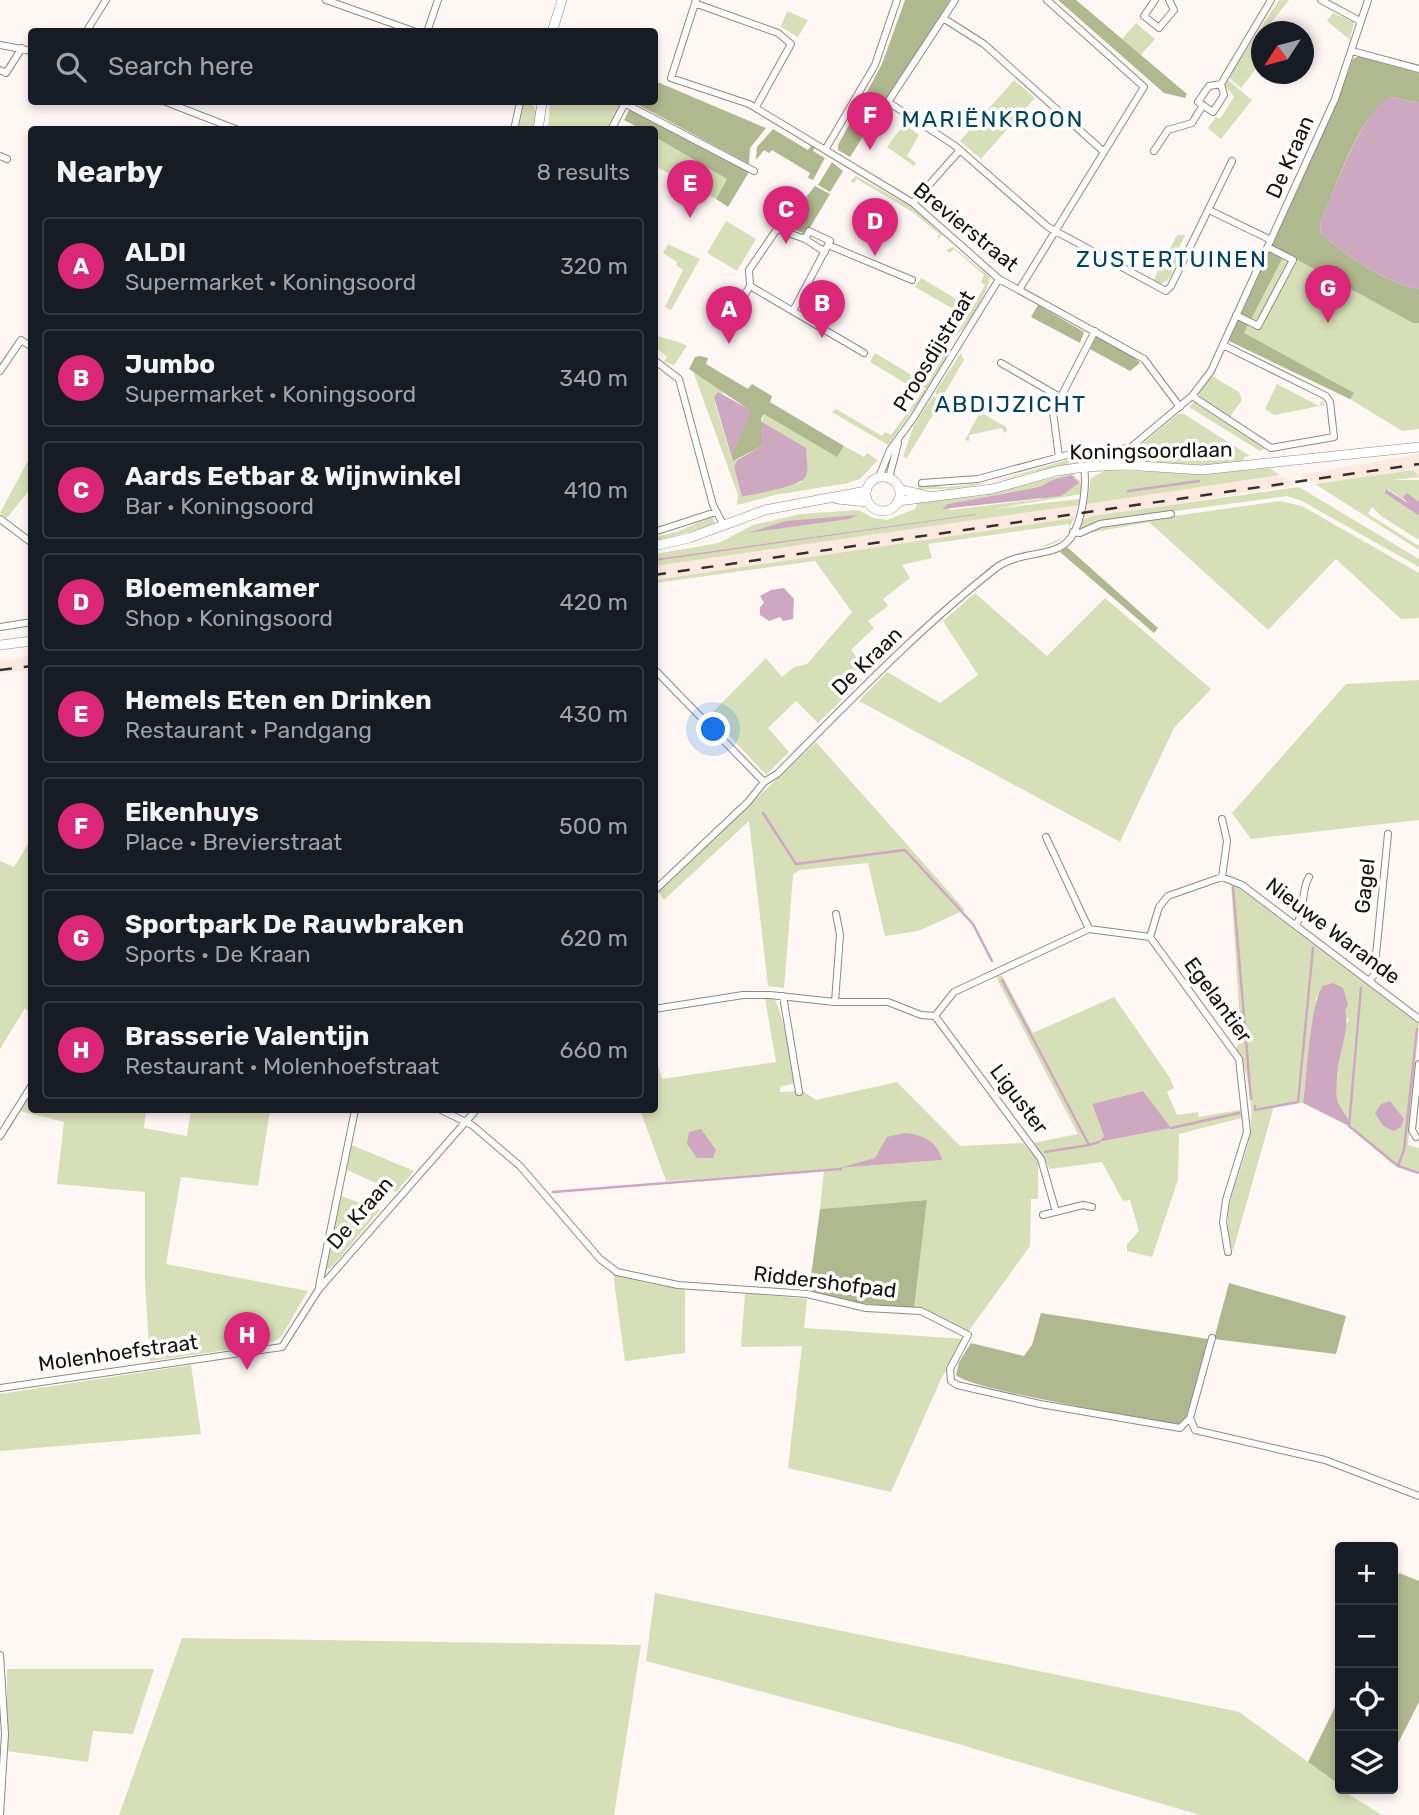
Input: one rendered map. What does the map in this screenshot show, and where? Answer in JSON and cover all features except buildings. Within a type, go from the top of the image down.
[{"type":"street","points":[[88,28],[106,0]]},
{"type":"street","points":[[326,0],[405,28]]},
{"type":"street","points":[[428,28],[438,0]]},
{"type":"street","points":[[553,28],[562,0]]},
{"type":"street","points":[[825,150],[875,65],[897,0]]},
{"type":"street","points":[[955,0],[888,102],[960,150],[1054,231],[1166,290],[1171,286],[1233,161]]},
{"type":"street","points":[[1019,290],[1144,87],[1046,0]]},
{"type":"street","points":[[1155,0],[1144,16],[1159,28],[1174,10],[1169,0]]},
{"type":"street","points":[[1221,83],[1224,95],[1213,112],[1198,102],[1209,86],[1221,83],[1272,0]]},
{"type":"street","points":[[1321,0],[1360,21]]},
{"type":"street","name":"De Kraan","points":[[1059,457],[1124,449],[1136,445],[1192,396],[1205,380],[1335,99],[1368,0]]},
{"type":"street","points":[[1055,8],[1061,1]]},
{"type":"street","points":[[697,2],[778,33],[791,44],[755,107]]},
{"type":"street","name":"Brevierstraat","points":[[697,2],[671,78],[755,107],[913,203],[999,279],[1144,359],[1180,407]]},
{"type":"street","points":[[943,18],[984,44],[1104,152]]},
{"type":"street","points":[[0,45],[28,50]]},
{"type":"street","points":[[0,70],[6,73],[22,48]]},
{"type":"street","points":[[1352,51],[1419,69]]},
{"type":"street","points":[[174,105],[227,126]]},
{"type":"street","points":[[515,126],[519,105]]},
{"type":"street","points":[[539,126],[542,105]]},
{"type":"street","points":[[613,126],[623,105]]},
{"type":"street","points":[[630,105],[754,171]]},
{"type":"street","points":[[1154,151],[1168,130],[1192,123],[1203,105]]},
{"type":"street","points":[[913,203],[960,150]]},
{"type":"street","points":[[1209,210],[1293,260],[1258,326],[1236,315]]},
{"type":"street","points":[[738,306],[750,286],[749,270],[778,229],[912,280]]},
{"type":"street","points":[[793,311],[830,241],[809,231],[805,239]]},
{"type":"street","name":"Proosdijstraat","points":[[884,477],[898,442],[999,279]]},
{"type":"street","points":[[750,286],[864,353]]},
{"type":"street","points":[[922,483],[978,478],[1059,457],[1052,419],[1060,397],[1095,331]]},
{"type":"street","points":[[0,371],[21,340],[28,345]]},
{"type":"street","points":[[1192,396],[1271,448],[1334,437],[1330,402],[1326,396],[1223,345]]},
{"type":"street","points":[[658,363],[679,379],[716,512],[724,526]]},
{"type":"street","points":[[1000,363],[1060,397]]},
{"type":"street","name":"Koningsoordlaan","points":[[898,501],[992,489],[1057,471],[1084,467],[1125,465],[1202,470],[1419,447]]},
{"type":"street","points":[[1073,533],[1085,497],[1084,467]]},
{"type":"street","points":[[835,499],[867,502],[883,511],[898,501],[899,489],[884,477],[873,480],[866,491],[867,502]]},
{"type":"street","name":"Koningsoordlaan","points":[[899,489],[928,496]]},
{"type":"street","points":[[658,544],[690,538],[765,510],[835,499],[866,491]]},
{"type":"street","points":[[658,531],[716,512]]},
{"type":"street","name":"De Kraan","points":[[658,887],[903,650],[997,567],[1027,553],[1059,548],[1073,533],[1080,533],[1100,524],[1171,514]]},
{"type":"street","points":[[0,519],[28,540]]},
{"type":"street","points":[[0,627],[28,623]]},
{"type":"street","points":[[0,645],[28,642]]},
{"type":"street","points":[[658,673],[764,782]]},
{"type":"street","points":[[658,1008],[743,995],[783,996],[835,1002],[888,1002],[921,1015],[935,1016],[954,992],[1089,929],[1150,937],[1159,907],[1168,896],[1223,877],[1227,841],[1222,819]]},
{"type":"street","name":"Gagel","points":[[1369,981],[1374,975],[1388,834]]},
{"type":"street","points":[[1046,837],[1089,929]]},
{"type":"street","name":"Nieuwe Warande","points":[[1223,877],[1234,879],[1419,1019]]},
{"type":"street","points":[[1296,925],[1300,919],[1303,886],[1309,877]]},
{"type":"street","points":[[835,1002],[840,935],[836,914]]},
{"type":"street","name":"Egelantier","points":[[1150,937],[1237,1054],[1240,1065],[1247,1132],[1226,1200],[1223,1222],[1228,1252]]},
{"type":"street","points":[[783,996],[799,1092]]},
{"type":"street","name":"Liguster","points":[[935,1016],[1041,1159],[1056,1212]]},
{"type":"street","points":[[1416,1137],[1412,1130],[1419,1064]]},
{"type":"street","points":[[0,1136],[28,1091]]},
{"type":"street","points":[[318,1289],[354,1113]]},
{"type":"street","name":"Riddershofpad","points":[[447,1113],[464,1122],[520,1166],[606,1265],[617,1272],[678,1285],[807,1294],[866,1308],[921,1311],[968,1335],[950,1369],[951,1381],[957,1385],[1040,1404],[1180,1428],[1190,1418]]},
{"type":"street","name":"De Kraan","points":[[282,1347],[318,1289],[473,1113]]},
{"type":"street","points":[[1043,1215],[1092,1207]]},
{"type":"street","points":[[1212,1338],[1190,1418],[1195,1430],[1325,1460],[1419,1496]]},
{"type":"street","name":"Molenhoefstraat","points":[[0,1388],[282,1347]]},
{"type":"street","points":[[0,1655],[5,1734],[0,1815]]},
{"type":"shaded area","points":[[1390,97],[1419,103],[1419,289],[1393,281],[1367,267],[1321,233],[1320,223],[1359,134],[1380,104]]},
{"type":"shaded area","points":[[718,392],[752,411],[731,455],[714,397]]},
{"type":"shaded area","points":[[762,422],[806,448],[807,473],[803,480],[796,483],[742,497],[734,467],[737,460],[762,446]]},
{"type":"shaded area","points":[[1419,454],[1419,475],[1415,476],[1412,470],[1321,483],[1312,482],[1299,475]]},
{"type":"shaded area","points":[[1072,475],[1079,483],[1061,496],[942,509],[948,504],[1039,487]]},
{"type":"shaded area","points":[[1275,476],[1284,477],[1296,485],[1081,518],[1086,504]]},
{"type":"shaded area","points":[[1386,489],[1408,503],[1403,497],[1407,493],[1419,502],[1419,516],[1385,493]]},
{"type":"shaded area","points":[[1078,505],[1074,518],[1058,522],[658,580],[658,565]]},
{"type":"shaded area","points":[[976,514],[658,561],[658,559]]},
{"type":"shaded area","points":[[858,515],[848,519],[748,533],[786,521]]},
{"type":"shaded area","points":[[784,588],[794,599],[793,619],[783,621],[780,617],[769,621],[760,615],[760,607],[764,603],[760,596],[771,590]]},
{"type":"shaded area","points":[[28,656],[28,670],[0,674],[0,661]]},
{"type":"shaded area","points":[[1333,983],[1343,988],[1348,1005],[1345,1010],[1346,1024],[1336,1092],[1349,1126],[1303,1103],[1315,1008],[1323,986]]},
{"type":"shaded area","points":[[1143,1091],[1171,1128],[1099,1142],[1104,1136],[1092,1104]]},
{"type":"shaded area","points":[[1390,1101],[1404,1119],[1401,1127],[1394,1131],[1383,1126],[1375,1113],[1381,1104]]},
{"type":"shaded area","points":[[701,1129],[716,1150],[713,1158],[697,1158],[687,1144],[689,1132]]},
{"type":"shaded area","points":[[904,1133],[917,1135],[933,1143],[942,1160],[839,1168],[875,1158],[887,1137]]},
{"type":"green space","points":[[905,0],[950,0],[850,157],[838,150],[838,145],[882,64]]},
{"type":"green space","points":[[1058,0],[1076,0],[1187,94],[1185,98],[1164,93]]},
{"type":"green space","points":[[1279,0],[1289,0],[1272,21],[1265,21]]},
{"type":"green space","points":[[787,11],[808,20],[798,37],[781,27]]},
{"type":"green space","points":[[1333,13],[1354,22],[1350,40],[1327,21]]},
{"type":"green space","points":[[1136,23],[1155,39],[1141,55],[1122,39]]},
{"type":"green space","points":[[1251,42],[1251,75],[1241,88],[1228,77]]},
{"type":"green space","points":[[1359,56],[1419,73],[1419,103],[1390,97],[1368,120],[1349,154],[1320,223],[1321,233],[1367,267],[1393,281],[1419,289],[1419,323],[1413,323],[1285,253],[1244,333],[1354,393],[1350,399],[1229,341],[1331,116],[1353,59]]},
{"type":"green space","points":[[1227,79],[1252,100],[1221,139],[1208,128],[1216,117],[1220,119],[1234,97],[1225,86]]},
{"type":"green space","points":[[1014,80],[1035,98],[981,159],[960,141]]},
{"type":"green space","points":[[658,82],[766,128],[750,148],[749,164],[639,105],[658,105]]},
{"type":"green space","points":[[521,105],[534,106],[537,114],[535,126],[517,126]]},
{"type":"green space","points":[[550,105],[621,105],[611,126],[548,126]]},
{"type":"green space","points":[[630,108],[749,172],[728,207],[716,199],[727,179],[658,139],[658,126],[635,126],[624,120]]},
{"type":"green space","points":[[904,124],[919,135],[907,156],[916,163],[914,166],[887,147]]},
{"type":"green space","points":[[773,129],[808,150],[812,145],[815,147],[813,151],[825,158],[813,180],[808,178],[810,173],[772,150],[769,153],[764,150],[756,160],[757,147]]},
{"type":"green space","points":[[658,139],[727,179],[716,199],[658,168]]},
{"type":"green space","points":[[832,162],[843,171],[830,192],[818,185]]},
{"type":"green space","points":[[856,176],[912,207],[942,235],[937,241],[939,234],[914,213],[857,179],[854,183],[850,181]]},
{"type":"green space","points":[[815,186],[830,194],[806,234],[783,225],[798,200],[802,202]]},
{"type":"green space","points":[[726,221],[756,239],[737,271],[707,253]]},
{"type":"green space","points":[[1177,235],[1185,235],[1178,250],[1183,253],[1168,280],[1159,285],[1153,281]]},
{"type":"green space","points":[[1282,236],[1419,306],[1419,429],[1402,431],[1350,399],[1229,341]]},
{"type":"green space","points":[[668,244],[700,259],[671,310],[665,307],[683,270],[676,265],[677,262],[663,253]]},
{"type":"green space","points":[[953,247],[990,277],[975,311],[952,338],[944,333],[953,325],[961,327],[985,285],[981,282],[984,275],[954,249],[950,253],[946,250]]},
{"type":"green space","points":[[921,278],[960,301],[955,310],[915,287]]},
{"type":"green space","points":[[1038,305],[1084,332],[1080,343],[1031,317]]},
{"type":"green space","points":[[1098,334],[1128,352],[1140,363],[1130,371],[1090,349]]},
{"type":"green space","points":[[658,336],[687,346],[674,365],[664,362],[667,357],[658,350]]},
{"type":"green space","points":[[940,340],[949,346],[950,351],[928,390],[920,385],[922,381],[928,383],[942,358],[934,350]]},
{"type":"green space","points":[[875,353],[915,377],[910,386],[870,362]]},
{"type":"green space","points":[[961,353],[964,360],[943,396],[937,395],[935,392]]},
{"type":"green space","points":[[695,357],[708,358],[706,364],[748,389],[752,384],[772,396],[770,402],[844,446],[837,457],[764,414],[761,419],[764,433],[762,446],[733,461],[731,455],[751,411],[689,369]]},
{"type":"green space","points":[[693,371],[724,390],[723,394],[718,392],[715,403],[732,460],[737,460],[734,467],[742,497],[802,482],[762,423],[764,413],[837,456],[844,446],[864,457],[867,453],[878,460],[860,479],[848,483],[775,495],[737,505],[738,495]]},
{"type":"green space","points":[[1212,376],[1239,392],[1242,400],[1229,418],[1198,395]]},
{"type":"green space","points":[[1277,384],[1319,406],[1322,401],[1325,405],[1274,415],[1265,409]]},
{"type":"green space","points":[[919,386],[927,391],[888,445],[832,412],[836,409],[882,436],[885,432],[891,435],[921,394],[916,391]]},
{"type":"green space","points":[[933,396],[941,401],[907,458],[903,457],[914,425]]},
{"type":"green space","points":[[1194,402],[1268,448],[1260,451],[1189,407]]},
{"type":"green space","points":[[980,412],[1006,427],[1007,431],[1004,433],[1002,428],[969,435],[969,441],[965,440]]},
{"type":"green space","points":[[1178,414],[1184,414],[1250,456],[1244,457],[1242,463],[1201,466],[1089,462],[1089,456],[1117,455],[1136,449]]},
{"type":"green space","points":[[1077,457],[1080,463],[1058,467],[995,481]]},
{"type":"green space","points":[[28,461],[28,492],[7,518],[0,513]]},
{"type":"green space","points":[[1269,468],[1280,475],[1087,504],[1091,478],[1106,470],[1209,474]]},
{"type":"green space","points":[[1413,470],[1419,477],[1393,480],[1419,480],[1419,502],[1407,494],[1409,503],[1388,489],[1385,493],[1419,516],[1419,540],[1381,516],[1372,507],[1368,514],[1419,546],[1419,550],[1315,484]]},
{"type":"green space","points":[[1072,473],[1080,481],[1082,494],[993,509],[1080,499],[1079,505],[658,566],[658,560],[976,514],[658,559],[658,553],[719,543],[753,525],[801,514],[859,510],[873,518],[887,520],[915,509],[918,502],[981,496]],"holes":[[[1072,475],[1077,479],[1041,499],[950,510],[948,504],[1039,487]]]},
{"type":"green space","points":[[989,482],[961,487],[917,489],[919,485],[947,487]]},
{"type":"green space","points":[[1299,487],[1419,559],[1419,567],[1302,501],[1287,496],[1102,521],[1081,530],[1078,526],[1081,520],[1092,516]]},
{"type":"green space","points":[[1280,501],[1302,506],[1419,573],[1419,618],[1401,619],[1336,559],[1268,630],[1149,522],[1084,534],[1104,526]]},
{"type":"green space","points":[[713,516],[715,524],[658,541],[658,536],[677,532]]},
{"type":"green space","points":[[1074,518],[1066,532],[1069,524],[928,544],[932,558],[902,565],[910,578],[883,599],[888,606],[868,621],[874,628],[851,650],[863,665],[856,672],[862,680],[818,723],[796,701],[768,728],[789,752],[766,775],[710,715],[766,658],[782,677],[794,667],[807,664],[852,612],[815,561],[658,583],[658,580]]},
{"type":"green space","points":[[1067,547],[1158,628],[1154,633],[1060,552]]},
{"type":"green space","points":[[1010,556],[997,564],[980,578],[989,567]]},
{"type":"green space","points":[[975,593],[1047,656],[1105,598],[1211,689],[1174,728],[1120,842],[859,701],[887,672],[940,703],[978,675],[943,621]]},
{"type":"green space","points":[[1419,680],[1419,820],[1251,839],[1232,813],[1346,684]]},
{"type":"green space","points":[[816,742],[965,910],[918,931],[885,936],[868,863],[799,870],[793,875],[784,988],[768,986],[749,821],[664,900],[658,891]]},
{"type":"green space","points":[[28,844],[28,1012],[25,1008],[0,1049],[0,861],[14,867]]},
{"type":"green space","points":[[1231,882],[1419,1024],[1408,1145],[1419,1148],[1419,1173],[1391,1163],[1349,1126],[1336,1094],[1336,1072],[1349,1019],[1316,996],[1303,1103],[1274,1106],[1233,1251],[1228,1221],[1233,1192],[1247,1149],[1251,1113],[1247,1078],[1236,1048],[1241,1041]]},
{"type":"green space","points":[[1002,975],[1033,1033],[1114,997],[1170,1078],[1174,1088],[1167,1092],[1177,1115],[1198,1112],[1199,1117],[1244,1109],[1245,1117],[1179,1134],[1178,1180],[1152,1257],[1127,1251],[1127,1244],[1139,1231],[1130,1200],[1123,1201],[1102,1162],[1050,1169],[1033,1143],[1078,1134],[996,977]],"holes":[[[1143,1091],[1170,1128],[1100,1142],[1104,1136],[1092,1104]]]},
{"type":"green space","points":[[765,998],[774,999],[783,1025],[795,1083],[780,1087],[780,1092],[803,1091],[816,1100],[897,1082],[960,1146],[1023,1143],[1038,1160],[1038,1199],[1031,1199],[1030,1246],[968,1332],[914,1309],[927,1200],[820,1209],[824,1170],[666,1181],[641,1113],[658,1113],[658,1066],[662,1079],[776,1062]],"holes":[[[876,1158],[942,1160],[841,1168]]]},
{"type":"green space","points":[[28,1098],[28,1113],[20,1111]]},
{"type":"green space","points":[[28,1113],[146,1113],[144,1128],[187,1136],[191,1113],[270,1113],[258,1186],[181,1177],[166,1264],[308,1291],[281,1337],[269,1344],[150,1361],[145,1282],[145,1192],[57,1184],[64,1122]]},
{"type":"green space","points":[[352,1145],[414,1171],[396,1192],[347,1170]]},
{"type":"green space","points":[[341,1196],[380,1210],[333,1266],[325,1271]]},
{"type":"green space","points":[[927,1200],[914,1309],[833,1300],[809,1291],[820,1209]]},
{"type":"green space","points":[[613,1274],[685,1289],[685,1353],[625,1361]]},
{"type":"green space","points":[[1229,1283],[1346,1316],[1336,1354],[1214,1339]]},
{"type":"green space","points":[[745,1293],[807,1299],[804,1328],[964,1339],[941,1379],[891,1492],[788,1468],[802,1346],[741,1347]]},
{"type":"green space","points":[[1041,1313],[1208,1339],[1184,1426],[1026,1396],[968,1381],[956,1375],[959,1362],[971,1343],[1024,1356],[1032,1345]]},
{"type":"green space","points":[[191,1365],[201,1434],[0,1451],[0,1394]]},
{"type":"green space","points":[[1399,1573],[1419,1581],[1419,1702],[1398,1743],[1398,1605]]},
{"type":"green space","points":[[655,1593],[1239,1712],[1335,1781],[1335,1794],[1348,1794],[1382,1815],[1200,1815],[951,1742],[646,1661]]},
{"type":"green space","points":[[182,1638],[641,1645],[614,1815],[119,1815]]},
{"type":"green space","points":[[7,1669],[154,1669],[133,1734],[93,1731],[88,1762],[7,1751]]},
{"type":"green space","points":[[1335,1707],[1335,1781],[1308,1762]]},
{"type":"waterway","points":[[1128,491],[1199,481]]},
{"type":"waterway","points":[[763,813],[796,864],[905,850],[973,924],[992,961]]},
{"type":"waterway","points":[[1233,887],[1251,1099]]},
{"type":"waterway","points":[[1255,1106],[1255,1110],[1298,1102],[1313,948]]},
{"type":"waterway","points":[[1002,980],[1089,1145],[1099,1142]]},
{"type":"waterway","points":[[1361,988],[1349,1126],[1398,1166],[1404,1150],[1417,1029]]},
{"type":"waterway","points":[[1171,1128],[1239,1113]]},
{"type":"waterway","points":[[1045,1152],[1089,1145]]},
{"type":"waterway","points":[[1398,1166],[1419,1173]]},
{"type":"waterway","points":[[553,1192],[841,1169]]},
{"type":"railway","points":[[658,574],[1419,464]]},
{"type":"railway","points":[[0,670],[28,666]]},
{"type":"place","name":"Eikenhuys","points":[[870,150]]},
{"type":"place","name":"Hemels Eten en Drinken","points":[[690,218]]},
{"type":"place","name":"Aards Eetbar & Wijnwinkel","points":[[786,244]]},
{"type":"place","name":"Bloemenkamer","points":[[875,256]]},
{"type":"place","name":"Sportpark De Rauwbraken","points":[[1328,323]]},
{"type":"place","name":"Jumbo","points":[[822,338]]},
{"type":"place","name":"ALDI","points":[[729,344]]},
{"type":"place","name":"Brasserie Valentijn","points":[[247,1370]]},
{"type":"district","name":"MARIËNKROON","points":[[993,119]]},
{"type":"district","name":"ZUSTERTUINEN","points":[[1172,259]]},
{"type":"district","name":"ABDIJZICHT","points":[[1011,404]]}]
